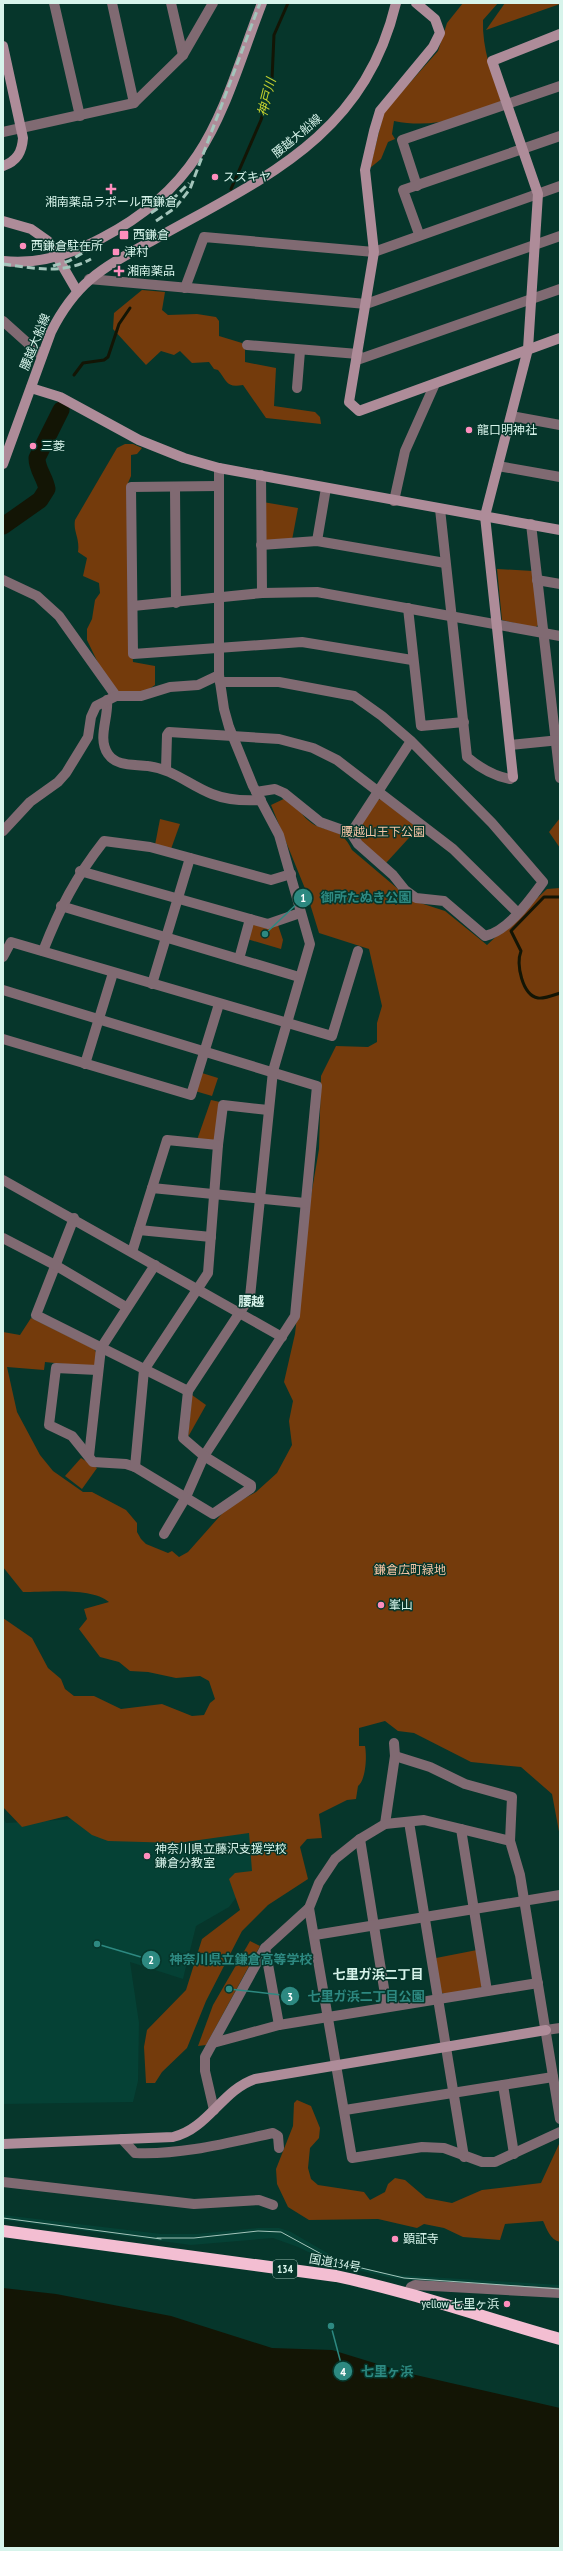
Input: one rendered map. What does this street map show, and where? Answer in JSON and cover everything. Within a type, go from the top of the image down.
[{"type":"highway","name":"国道134号","points":[[3,2231],[336,2276],[408,2293],[560,2339]]},
{"type":"street","points":[[54,3],[80,116]]},
{"type":"street","points":[[112,3],[134,103]]},
{"type":"street","points":[[171,3],[182,55]]},
{"type":"street","points":[[3,132],[134,103],[182,55],[213,3]]},
{"type":"street","points":[[3,261],[38,260],[57,256],[94,242],[131,222],[150,209],[186,174],[202,152],[216,125],[262,3]]},
{"type":"street","name":"腰越大船線","points":[[3,464],[6,445],[31,388],[42,356],[61,312],[77,291],[89,279],[117,261],[261,181],[319,138],[362,86],[377,58],[396,3]]},
{"type":"street","points":[[416,3],[435,19],[440,33],[432,47],[384,106],[374,131],[365,170],[374,252],[358,357],[349,402],[359,411],[434,386],[560,338]]},
{"type":"street","points":[[440,509],[467,757],[480,768],[499,777],[510,779],[513,777],[510,744],[485,516],[528,349],[530,299],[538,194],[493,59],[560,34]]},
{"type":"street","points":[[3,46],[21,129],[22,148],[18,157],[3,166]]},
{"type":"street","points":[[416,186],[402,140],[560,86]]},
{"type":"street","points":[[419,234],[403,190],[560,136]]},
{"type":"street","points":[[185,288],[204,237],[374,252],[419,234],[560,186]]},
{"type":"street","points":[[3,221],[40,234],[48,240],[77,291]]},
{"type":"street","points":[[89,279],[366,304],[560,236]]},
{"type":"street","points":[[247,345],[358,357],[560,289]]},
{"type":"street","points":[[3,321],[42,356]]},
{"type":"street","points":[[297,388],[300,351]]},
{"type":"street","points":[[394,500],[405,451],[434,386]]},
{"type":"street","points":[[31,388],[60,397],[139,440],[184,458],[219,468],[560,530]]},
{"type":"street","points":[[511,416],[558,423]]},
{"type":"street","points":[[498,466],[560,477]]},
{"type":"street","points":[[97,1370],[56,1368],[50,1425],[72,1436],[93,1462],[126,1464],[135,1467],[213,1514],[251,1488],[251,1485],[204,1456],[183,1438],[188,1391],[250,1297],[273,1071],[299,977],[310,944],[279,836],[258,796],[233,737],[224,709],[220,678],[219,646],[217,486],[219,468]]},
{"type":"street","points":[[261,476],[262,593]]},
{"type":"street","points":[[217,486],[175,488],[130,487],[133,654],[219,646],[302,642],[412,660]]},
{"type":"street","points":[[175,488],[176,603]]},
{"type":"street","points":[[317,541],[326,488]]},
{"type":"street","points":[[531,524],[549,686],[558,740],[560,778]]},
{"type":"street","points":[[261,545],[317,541],[446,563]]},
{"type":"street","points":[[3,580],[37,596],[58,616],[112,698],[104,728],[104,742],[109,756],[126,765],[166,769],[212,794],[237,800],[258,796],[275,789],[284,793],[320,822],[351,833],[358,844],[393,875],[405,890],[416,898],[444,902],[485,936],[497,932],[511,921],[543,882],[492,823],[411,742],[382,716],[354,696],[279,682],[220,678],[198,685],[170,687],[141,696],[112,698],[93,711],[88,737],[66,773],[58,782],[30,802],[3,831]]},
{"type":"street","points":[[537,580],[560,584]]},
{"type":"street","points":[[133,606],[176,603],[262,593],[317,592],[452,616],[497,626],[560,636]]},
{"type":"street","points":[[408,608],[412,660],[421,726],[464,722]]},
{"type":"street","points":[[549,686],[560,688]]},
{"type":"street","points":[[166,769],[167,735],[169,732],[279,740],[313,748],[337,760],[452,849],[517,912]]},
{"type":"street","points":[[510,744],[558,740]]},
{"type":"street","points":[[351,833],[411,742]]},
{"type":"street","points":[[43,951],[61,906],[80,871],[104,841],[150,847],[271,880],[291,874]]},
{"type":"street","points":[[152,984],[190,858]]},
{"type":"street","points":[[80,871],[179,897],[268,924],[300,913]]},
{"type":"street","points":[[61,906],[299,977]]},
{"type":"street","points":[[239,959],[250,919]]},
{"type":"street","points":[[3,957],[11,942],[219,1004],[333,1036],[358,951]]},
{"type":"street","points":[[85,1064],[113,973]]},
{"type":"street","points":[[3,990],[206,1050],[317,1086],[295,1316],[204,1456],[186,1497],[164,1534]]},
{"type":"street","points":[[3,1039],[191,1096],[219,1004]]},
{"type":"street","points":[[135,1467],[144,1370],[208,1272],[218,1145],[223,1104],[268,1110]]},
{"type":"street","points":[[132,1252],[167,1140],[218,1145]]},
{"type":"street","points":[[3,1180],[74,1218],[196,1289],[240,1312],[282,1338]]},
{"type":"street","points":[[152,1188],[305,1203]]},
{"type":"street","points":[[74,1218],[36,1315],[188,1391]]},
{"type":"street","points":[[139,1230],[211,1237]]},
{"type":"street","points":[[3,1238],[126,1307]]},
{"type":"street","points":[[89,1456],[97,1370],[101,1348],[126,1307],[155,1265]]},
{"type":"street","points":[[385,1824],[395,1756],[394,1743]]},
{"type":"street","points":[[395,1756],[430,1768],[465,1784],[512,1797],[510,1841],[520,1875],[560,2119]]},
{"type":"street","points":[[214,2110],[204,2063],[213,2042],[265,1948],[309,1908],[319,1883],[335,1859],[360,1839],[385,1824],[424,1820],[510,1841]]},
{"type":"street","points":[[409,1822],[464,2157]]},
{"type":"street","points":[[461,1829],[487,1991]]},
{"type":"street","points":[[360,1839],[387,2007]]},
{"type":"street","points":[[315,1935],[560,1895]]},
{"type":"street","points":[[309,1908],[315,1935],[352,2158],[422,2147],[444,2148],[464,2157],[482,2162],[495,2162],[560,2132]]},
{"type":"street","points":[[265,1948],[279,2025]]},
{"type":"street","points":[[213,2042],[279,2025],[538,1983]]},
{"type":"street","points":[[3,2144],[180,2135],[196,2126],[245,2082],[268,2076],[560,2028]]},
{"type":"street","points":[[345,2110],[553,2077]]},
{"type":"street","points":[[503,2085],[514,2154]]},
{"type":"street","points":[[122,2139],[135,2153],[163,2152],[187,2151],[273,2133],[278,2136],[279,2148]]},
{"type":"street","points":[[3,2182],[194,2204],[259,2200],[273,2205]]},
{"type":"street","points":[[408,2293],[411,2286],[415,2285],[560,2293]]},
{"type":"shaded area","points":[[3,1817],[6,1823],[75,1819],[252,1830],[256,1871],[229,1907],[196,1926],[183,1979],[130,1962],[139,2023],[138,2081],[133,2102],[3,2104]]},
{"type":"shaded area","points":[[3,2215],[161,2234],[196,2234],[258,2228],[279,2228],[291,2232],[341,2261],[396,2275],[560,2285],[560,2289],[435,2283],[392,2278],[335,2265],[298,2247],[273,2238],[191,2245],[3,2220]]},
{"type":"shaded area","points":[[3,2288],[56,2294],[171,2316],[272,2348],[332,2350],[407,2373],[560,2408],[560,2548],[3,2548]]},
{"type":"green space","points":[[463,3],[498,3],[483,20],[483,31],[488,61],[501,101],[499,104],[473,113],[435,123],[422,124],[394,121],[392,134],[395,139],[388,142],[381,159],[370,168],[384,112],[438,51],[447,23]]},
{"type":"green space","points":[[505,3],[560,3],[560,4],[486,30]]},
{"type":"green space","points":[[142,290],[165,292],[162,310],[168,315],[197,314],[216,317],[219,321],[219,336],[242,343],[245,350],[245,362],[276,368],[274,406],[315,412],[320,417],[321,424],[266,418],[243,385],[237,386],[228,383],[218,370],[214,369],[209,362],[192,363],[180,351],[174,355],[161,351],[146,365],[113,329],[114,313]]},
{"type":"green space","points":[[125,444],[133,444],[142,448],[137,454],[131,455],[131,476],[128,483],[129,609],[133,662],[155,666],[155,685],[134,699],[113,694],[87,640],[87,629],[92,619],[95,600],[100,593],[99,583],[83,576],[87,558],[78,552],[75,528],[75,520],[117,448]]},
{"type":"green space","points":[[263,502],[298,508],[292,540],[266,542]]},
{"type":"green space","points":[[497,569],[533,571],[539,624],[535,628],[502,620]]},
{"type":"green space","name":"鎌倉広町緑地","points":[[290,796],[309,821],[342,836],[352,850],[411,900],[445,911],[487,945],[547,889],[560,888],[560,1837],[552,1794],[521,1767],[471,1762],[414,1733],[398,1731],[385,1721],[359,1728],[359,1746],[365,1746],[366,1756],[363,1779],[358,1786],[356,1799],[347,1800],[319,1814],[322,1838],[307,1839],[300,1847],[308,1879],[268,1905],[242,1931],[206,2001],[187,2048],[162,2072],[155,2083],[146,2083],[144,2047],[147,2030],[186,1990],[202,1939],[240,1910],[229,1879],[235,1873],[252,1871],[249,1833],[178,1843],[108,1841],[92,1835],[67,1816],[22,1827],[3,1807],[3,1618],[32,1638],[48,1668],[61,1679],[65,1689],[74,1696],[94,1696],[121,1709],[162,1704],[192,1716],[204,1715],[210,1703],[215,1699],[209,1681],[200,1676],[176,1678],[148,1672],[130,1671],[119,1662],[100,1657],[79,1629],[87,1619],[84,1609],[109,1602],[101,1597],[68,1591],[23,1592],[3,1567],[3,1332],[20,1335],[31,1318],[94,1349],[97,1354],[95,1365],[93,1367],[45,1362],[44,1370],[7,1367],[17,1412],[40,1455],[53,1471],[83,1492],[92,1492],[126,1510],[137,1523],[137,1532],[141,1539],[146,1544],[168,1553],[172,1551],[179,1557],[188,1552],[227,1508],[256,1492],[277,1473],[292,1445],[289,1421],[293,1401],[284,1382],[295,1334],[309,1208],[319,1149],[321,1076],[336,1046],[368,1047],[377,1042],[377,1023],[382,1006],[369,949],[319,933],[306,891],[271,805]]},
{"type":"green space","name":"腰越山王下公園","points":[[381,799],[418,828],[386,863],[371,854],[355,832],[377,800]]},
{"type":"green space","points":[[560,818],[560,848],[549,832]]},
{"type":"green space","points":[[160,819],[180,824],[171,849],[155,845]]},
{"type":"green space","points":[[256,924],[278,925],[283,940],[281,949],[247,939],[251,926]]},
{"type":"green space","points":[[202,1073],[218,1078],[212,1096],[195,1091]]},
{"type":"green space","points":[[211,1100],[220,1102],[215,1139],[212,1141],[197,1140]]},
{"type":"green space","points":[[192,1395],[206,1405],[188,1437]]},
{"type":"green space","points":[[81,1458],[97,1468],[82,1489],[65,1476]]},
{"type":"green space","points":[[250,1941],[260,1946],[206,2045],[198,2046],[213,2005]]},
{"type":"green space","points":[[477,1950],[483,1984],[480,1988],[445,1994],[440,1992],[436,1958]]},
{"type":"green space","points":[[297,2100],[311,2106],[320,2128],[319,2138],[310,2148],[308,2168],[311,2179],[318,2185],[364,2192],[370,2200],[385,2192],[388,2184],[395,2178],[405,2180],[426,2198],[452,2203],[482,2190],[541,2183],[560,2142],[560,2242],[551,2237],[543,2221],[505,2224],[500,2240],[463,2237],[444,2228],[424,2224],[417,2228],[378,2219],[309,2220],[288,2207],[277,2184],[276,2169],[293,2126],[294,2103]]},
{"type":"waterway","name":"神戸川","points":[[231,189],[261,120],[272,79],[274,35],[288,3]]},
{"type":"waterway","name":"神戸川","points":[[74,375],[83,363],[104,360],[108,357],[119,324],[130,308]]},
{"type":"waterway","name":"神戸川","points":[[3,526],[40,500],[47,489],[38,466],[37,458],[61,410]]},
{"type":"waterway","points":[[560,897],[544,897],[511,931],[521,951],[519,963],[520,971],[524,985],[528,991],[532,996],[538,998],[549,997],[560,993]]},
{"type":"tram line","points":[[3,2218],[161,2239]]},
{"type":"tram line","points":[[157,2238],[194,2238],[258,2231],[281,2232],[336,2262],[404,2278],[560,2289]]},
{"type":"railway","points":[[156,221],[175,208],[190,189],[260,3]]},
{"type":"railway","points":[[151,213],[176,196],[189,183]]},
{"type":"railway","points":[[53,266],[69,261],[86,251]]},
{"type":"railway","points":[[3,264],[59,269],[80,264],[91,259]]},
{"type":"place","name":"スズキヤ","points":[[215,177]]},
{"type":"place","name":"湘南薬品ラポール西鎌倉","points":[[111,189]]},
{"type":"place","name":"西鎌倉","points":[[124,235]]},
{"type":"place","name":"西鎌倉駐在所","points":[[23,246]]},
{"type":"place","name":"津村","points":[[116,252]]},
{"type":"place","name":"湘南薬品","points":[[119,271]]},
{"type":"place","name":"龍口明神社","points":[[469,430]]},
{"type":"place","name":"三菱","points":[[33,446]]},
{"type":"place","name":"御所たぬき公園","points":[[265,934]]},
{"type":"place","name":"峯山","points":[[381,1605]]},
{"type":"place","name":"神奈川県立藤沢支援学校 鎌倉分教室","points":[[147,1856]]},
{"type":"place","name":"神奈川県立鎌倉高等学校","points":[[97,1944]]},
{"type":"place","name":"七里ガ浜二丁目公園","points":[[229,1989]]},
{"type":"place","name":"顕証寺","points":[[395,2239]]},
{"type":"place","name":"yellow 七里ヶ浜","points":[[507,2304]]},
{"type":"place","name":"七里ヶ浜","points":[[331,2326]]},
{"type":"district","name":"腰越","points":[[251,1301]]},
{"type":"district","name":"七里ガ浜二丁目","points":[[378,1974]]}]
